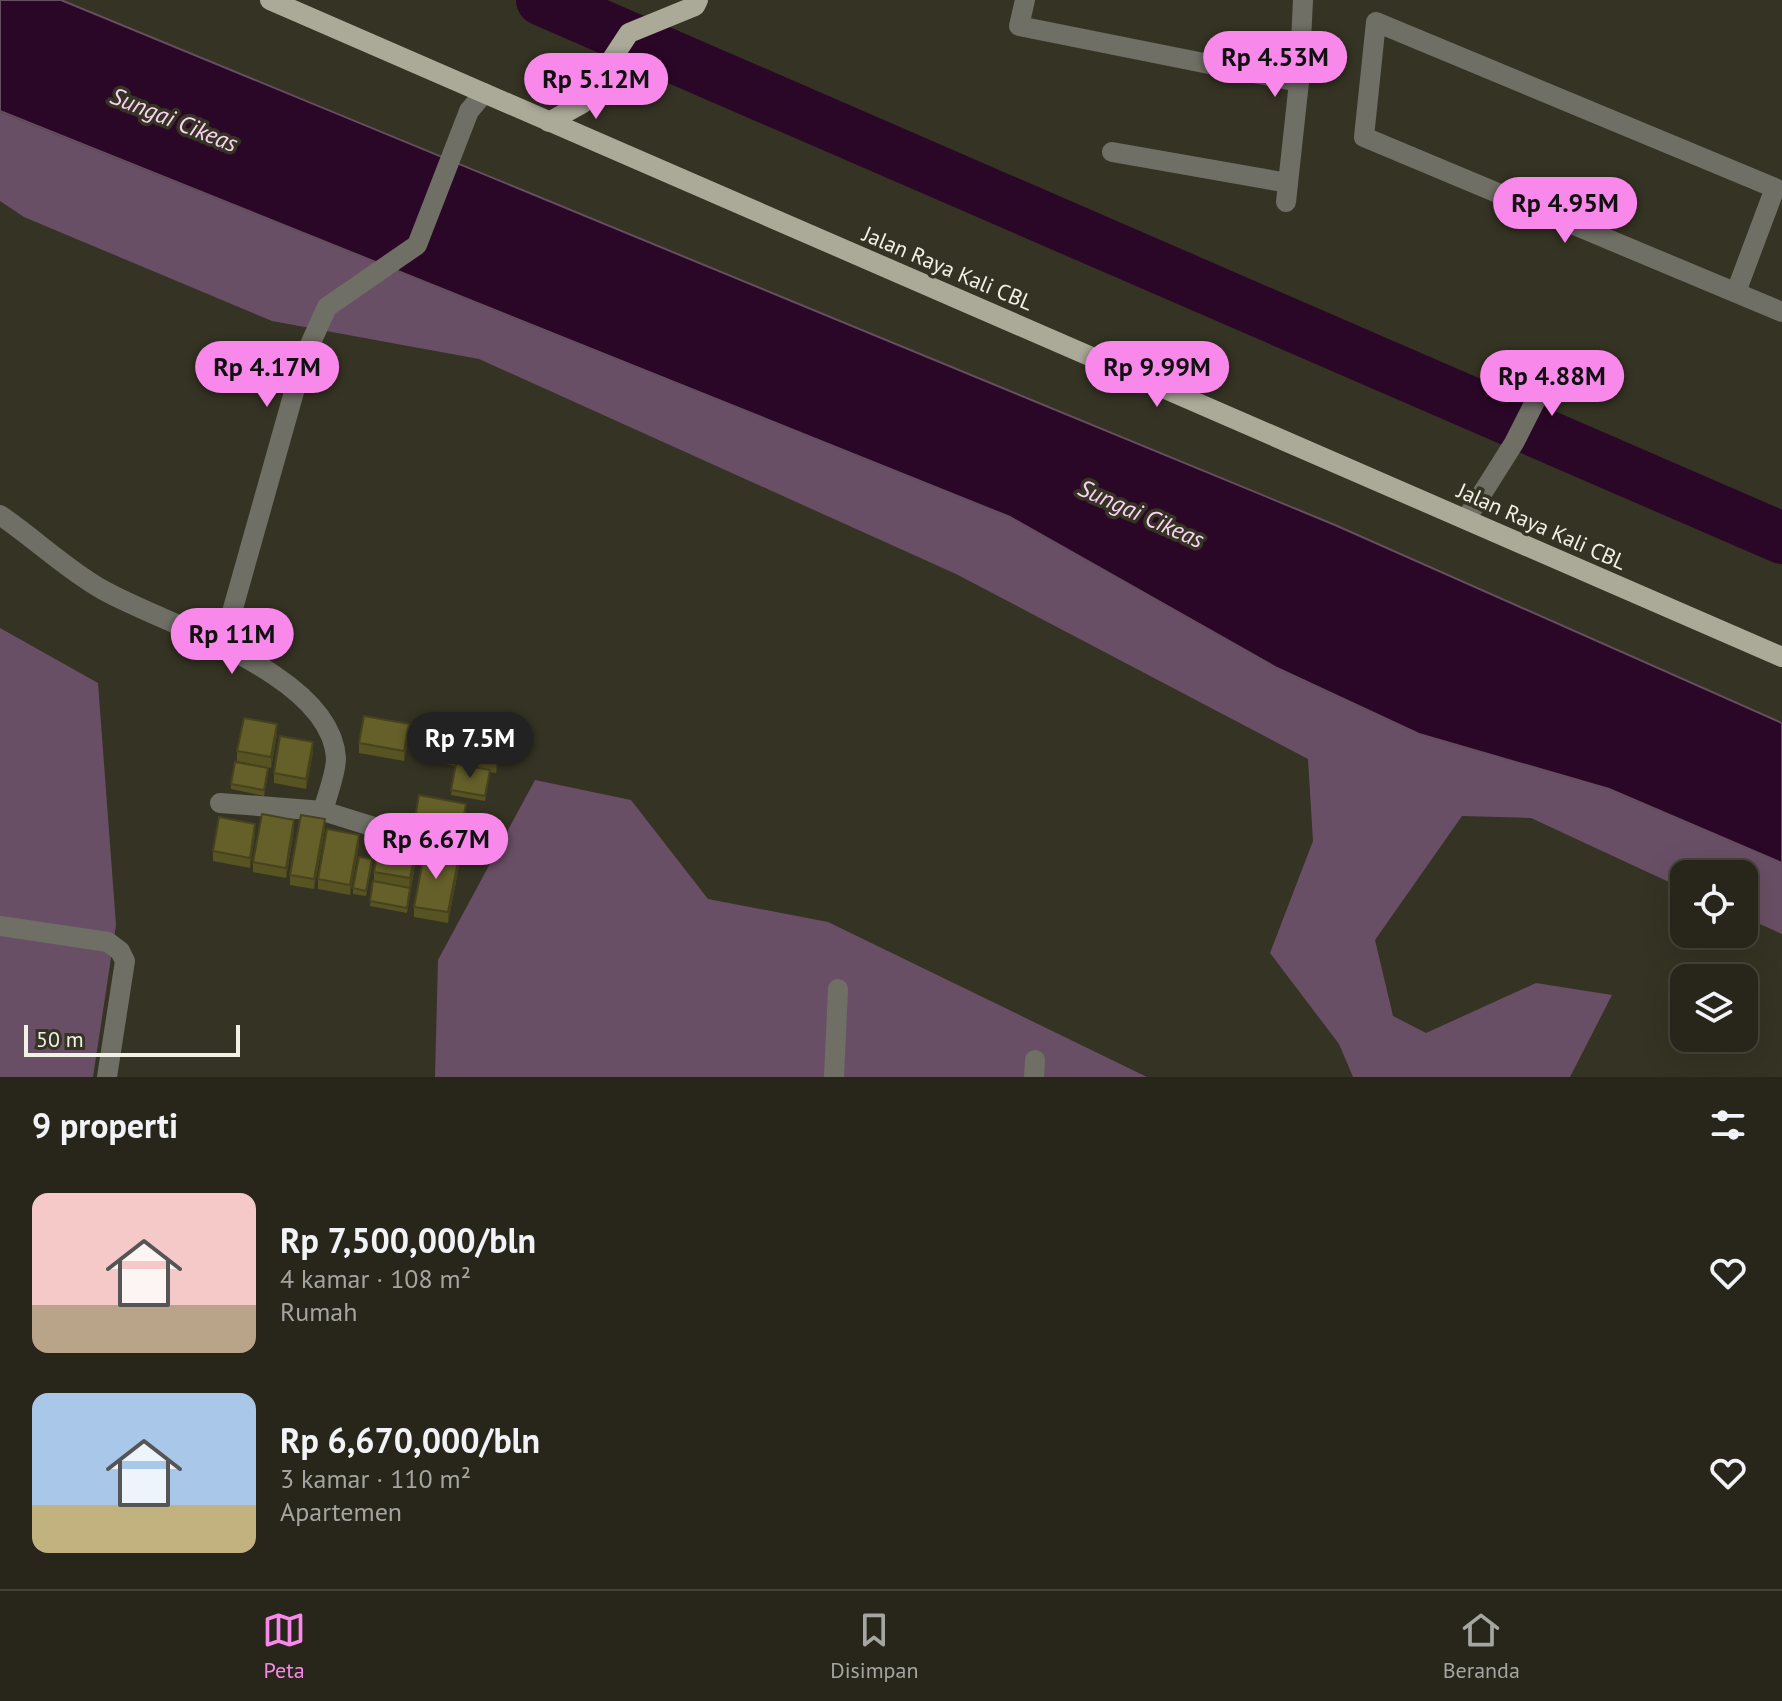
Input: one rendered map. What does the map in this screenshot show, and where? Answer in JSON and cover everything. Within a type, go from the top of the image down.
[{"type":"main road","name":"Jalan Raya Kali CBL","points":[[270,0],[1782,657]]},
{"type":"main road","points":[[549,122],[583,103],[629,33],[695,6],[698,0]]},
{"type":"street","points":[[1025,0],[1019,26],[1299,82]]},
{"type":"street","points":[[1112,152],[1287,192],[1299,82],[1303,0]]},
{"type":"street","points":[[1736,292],[1775,188],[1376,22],[1364,137],[1782,312]]},
{"type":"street","points":[[223,644],[303,360],[327,307],[417,245],[469,111],[484,93]]},
{"type":"street","points":[[1466,519],[1514,443],[1550,372]]},
{"type":"street","points":[[0,515],[101,589],[223,644],[302,694],[332,740],[336,760],[323,811]]},
{"type":"street","points":[[220,803],[323,811],[403,836]]},
{"type":"street","points":[[0,926],[108,942],[120,951],[125,961],[107,1077]]},
{"type":"street","points":[[834,1077],[838,989]]},
{"type":"shaded area","points":[[0,112],[1010,517],[1277,668],[1419,734],[1587,780],[1782,863],[1782,934],[1758,923],[1758,860],[1670,860],[1670,883],[1531,818],[1462,816],[1375,940],[1393,1016],[1426,1033],[1536,983],[1612,995],[1570,1077],[1353,1077],[1339,1044],[1270,953],[1313,841],[1308,759],[956,574],[479,359],[272,321],[24,217],[0,201]]},
{"type":"shaded area","points":[[0,628],[98,683],[116,925],[93,1077],[0,1077]]},
{"type":"shaded area","points":[[535,780],[631,800],[708,899],[828,922],[1147,1077],[435,1077],[438,960]]},
{"type":"water","name":"Sungai Cikeas","points":[[0,0],[61,0],[1335,525],[1782,723],[1782,863],[1609,789],[1419,734],[1277,668],[1010,517],[0,111]]},
{"type":"building","points":[[364,716],[409,724],[404,751],[359,743]]},
{"type":"building","points":[[244,718],[277,724],[271,757],[237,751]]},
{"type":"building","points":[[441,725],[501,736],[496,763],[435,752]]},
{"type":"building","points":[[280,736],[313,742],[306,779],[274,773]]},
{"type":"building","points":[[235,762],[268,768],[264,790],[231,784]]},
{"type":"building","points":[[456,764],[490,770],[485,796],[451,790]]},
{"type":"building","points":[[419,795],[466,804],[460,837],[413,829]]},
{"type":"building","points":[[262,814],[294,820],[286,868],[253,862]]},
{"type":"building","points":[[301,815],[325,819],[314,879],[290,875]]},
{"type":"building","points":[[219,817],[255,824],[250,858],[213,851]]},
{"type":"building","points":[[327,829],[359,835],[350,885],[318,879]]},
{"type":"building","points":[[380,841],[416,847],[410,878],[374,872]]},
{"type":"building","points":[[425,850],[459,856],[448,912],[414,907]]},
{"type":"building","points":[[359,857],[372,859],[366,891],[353,888]]},
{"type":"building","points":[[373,881],[410,888],[407,908],[370,901]]},
{"type":"waterway","points":[[542,0],[1782,538]]}]
